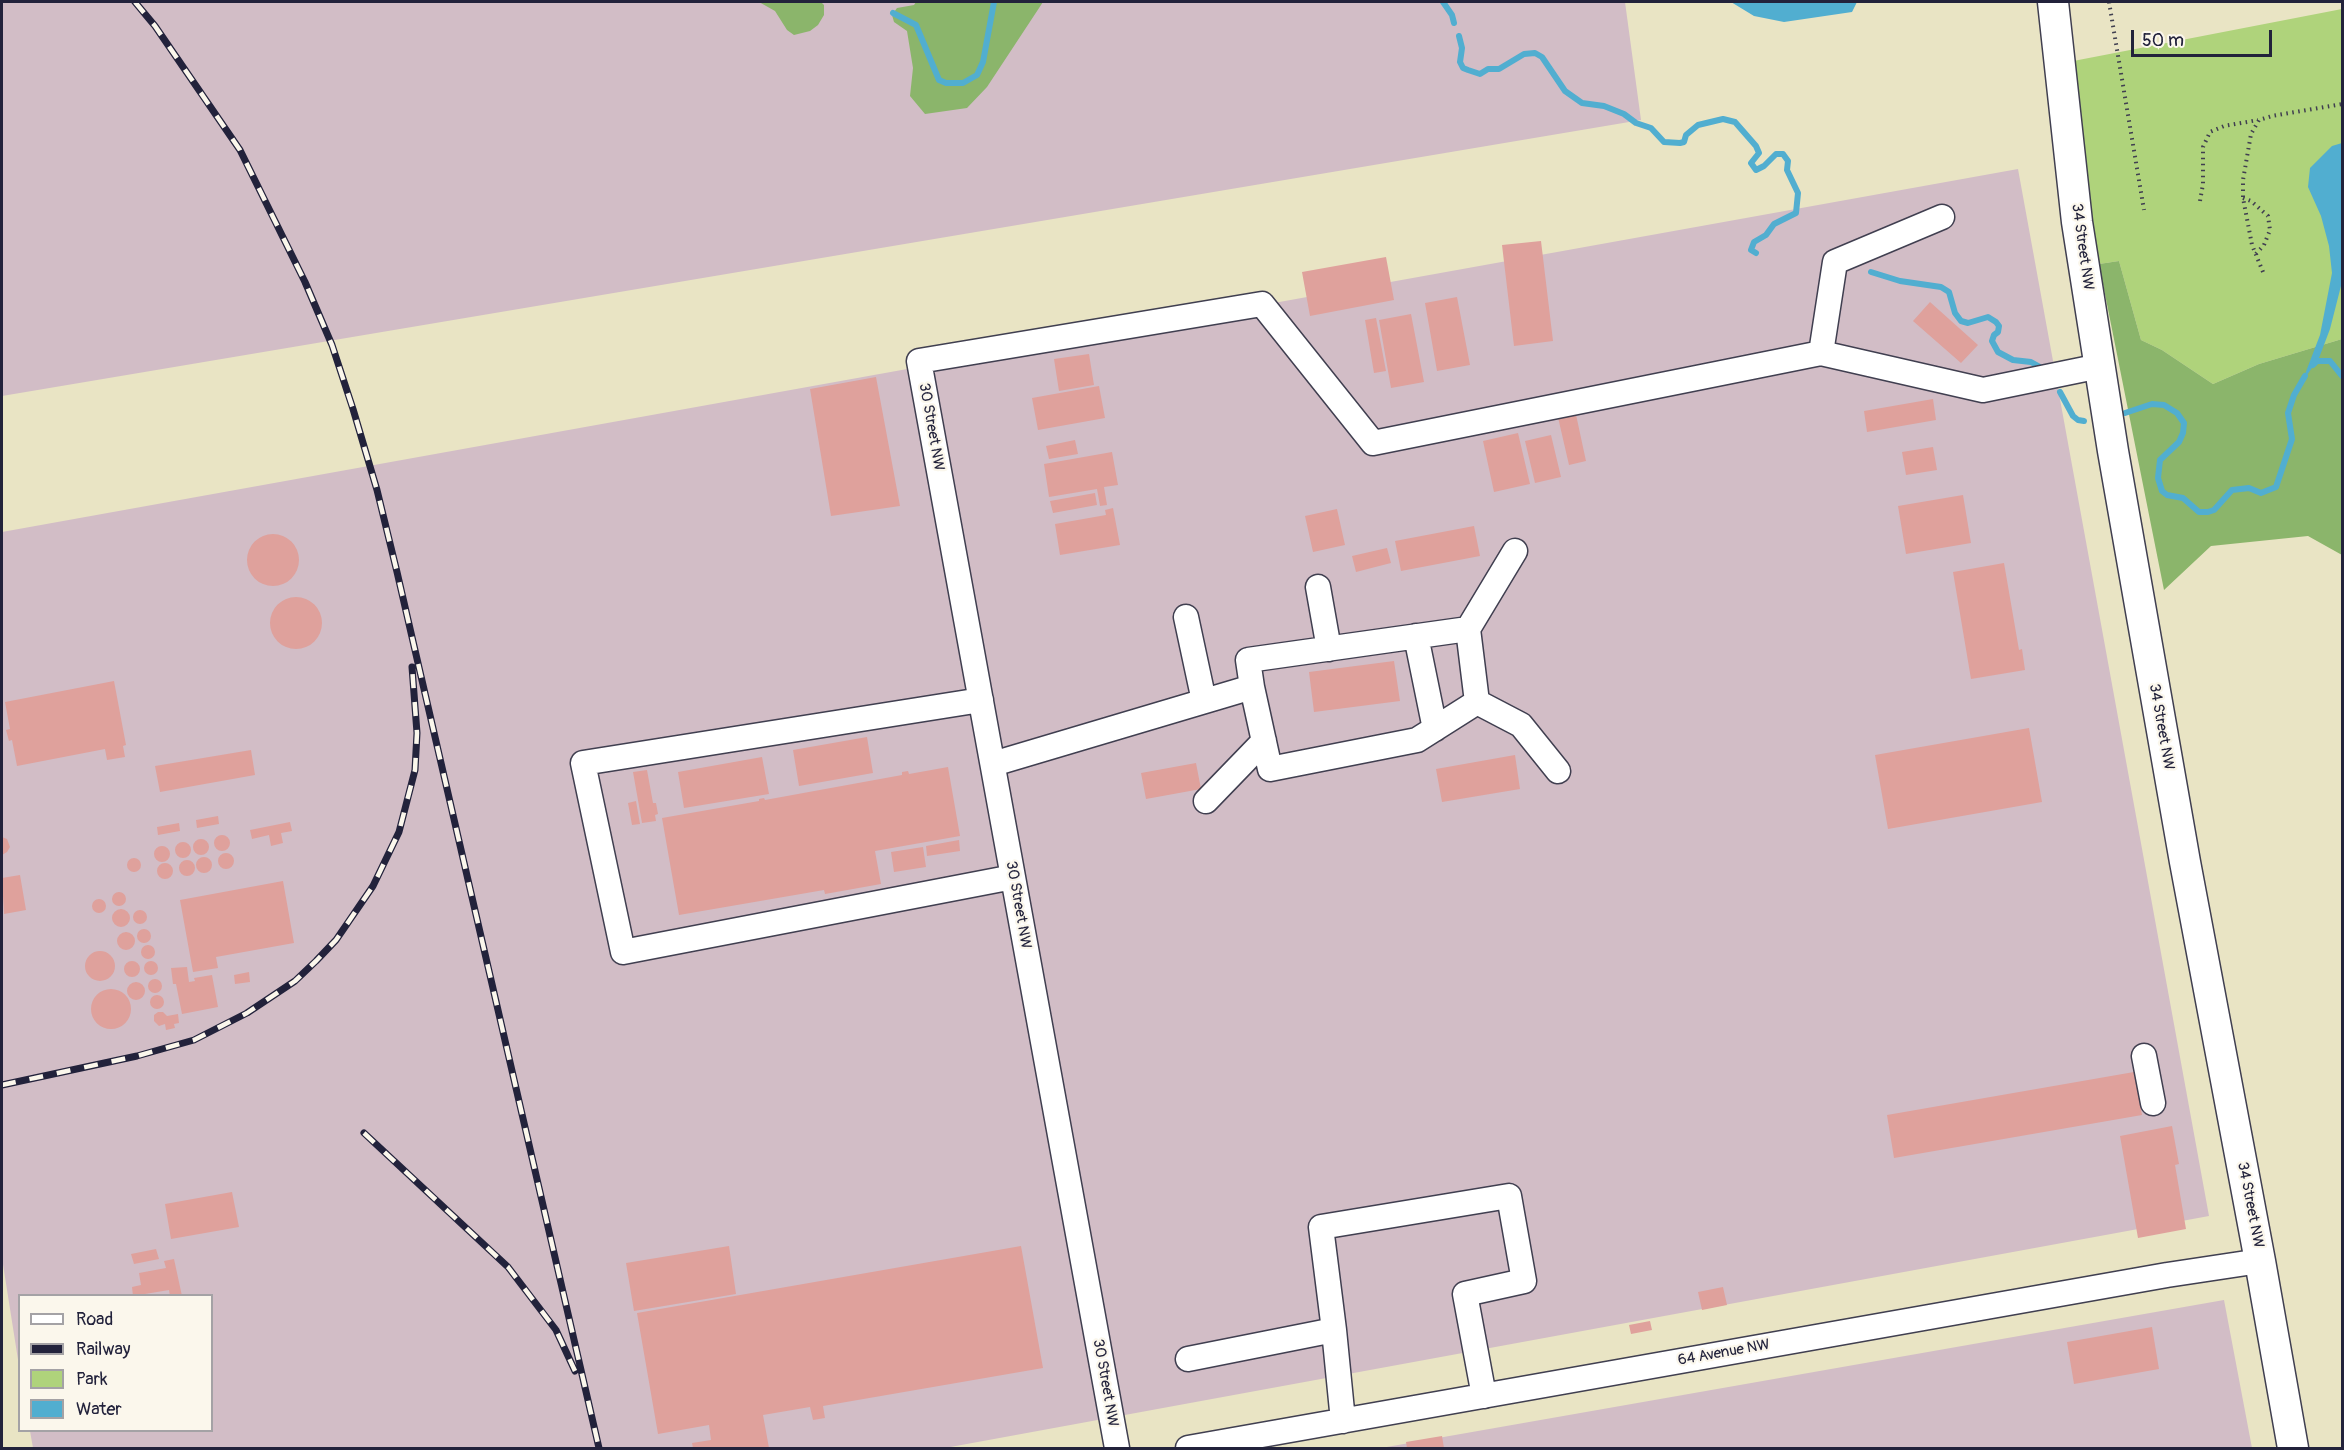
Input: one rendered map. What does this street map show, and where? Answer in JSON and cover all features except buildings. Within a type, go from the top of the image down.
[{"type":"main road","name":"34 Street NW","points":[[2053,2],[2077,222],[2100,366],[2178,827],[2293,1449]]},
{"type":"street","points":[[1942,217],[1834,262],[1821,353],[1983,390],[2100,366]]},
{"type":"street","name":"30 Street NW","points":[[1117,1449],[920,362],[1262,304],[1373,443],[1821,353]]},
{"type":"street","points":[[1477,702],[1468,628],[1515,551]]},
{"type":"street","points":[[1318,587],[1329,649]]},
{"type":"street","points":[[1186,617],[1204,701]]},
{"type":"street","points":[[1468,628],[1248,660],[1270,769],[1417,740],[1477,702]]},
{"type":"street","points":[[1416,636],[1435,729]]},
{"type":"street","points":[[993,764],[1252,687]]},
{"type":"street","points":[[981,700],[583,763],[623,952],[1013,877]]},
{"type":"street","points":[[1477,702],[1521,725],[1558,771]]},
{"type":"street","points":[[1206,801],[1264,741]]},
{"type":"street","points":[[2144,1056],[2153,1103]]},
{"type":"street","points":[[1343,1421],[1321,1227],[1509,1196],[1524,1281],[1465,1294],[1484,1396]]},
{"type":"street","name":"64 Avenue NW","points":[[1188,1449],[2167,1275],[2260,1261]]},
{"type":"street","points":[[1188,1359],[1334,1330]]},
{"type":"path","points":[[2109,2],[2144,210]]},
{"type":"path","points":[[2200,201],[2203,184],[2203,147],[2210,132],[2224,126],[2343,104]]},
{"type":"path","points":[[2259,120],[2251,134],[2243,180],[2243,198],[2255,255],[2263,272]]},
{"type":"path","points":[[2243,198],[2259,207],[2268,216],[2270,230],[2264,245],[2255,255]]},
{"type":"shaded area","points":[[2,2],[1625,2],[1641,120],[2,396]]},
{"type":"shaded area","points":[[2018,169],[2209,1216],[945,1448],[33,1448],[30,1432],[213,1432],[213,1294],[18,1294],[18,1360],[2,1258],[2,532]]},
{"type":"shaded area","points":[[2224,1300],[2252,1448],[1381,1448]]},
{"type":"green space","points":[[759,2],[821,2],[824,5],[824,15],[818,25],[810,31],[794,35],[787,30],[775,11]]},
{"type":"green space","points":[[916,2],[1043,2],[987,87],[967,108],[925,114],[910,96],[913,68],[907,31],[894,22],[892,15],[897,8],[914,5]]},
{"type":"green space","points":[[2342,9],[2342,339],[2259,364],[2213,384],[2162,350],[2141,340],[2119,261],[2099,264],[2063,63]]},
{"type":"green space","points":[[2119,261],[2141,340],[2162,350],[2213,384],[2259,364],[2342,339],[2342,555],[2308,536],[2211,546],[2164,590],[2099,264]]},
{"type":"water","points":[[1731,2],[1857,2],[1852,12],[1784,22],[1754,16]]},
{"type":"water","points":[[2342,143],[2342,282],[2330,329],[2319,358],[2302,382],[2320,335],[2332,273],[2329,246],[2321,216],[2308,187],[2310,168],[2332,146]]},
{"type":"waterway","points":[[893,13],[916,25],[939,80],[946,83],[963,83],[977,75],[983,62],[994,2]]},
{"type":"waterway","points":[[1443,2],[1452,15],[1454,23]]},
{"type":"waterway","points":[[1459,36],[1462,48],[1460,62],[1463,68],[1480,74],[1488,69],[1499,69],[1524,54],[1535,53],[1542,57],[1565,91],[1582,103],[1604,106],[1624,114],[1636,123],[1651,128],[1664,142],[1684,142],[1686,135],[1698,125],[1723,119],[1735,122],[1756,146],[1759,153],[1751,163],[1756,170],[1764,166],[1776,154],[1783,154],[1788,161],[1787,170],[1798,193],[1796,213],[1774,224],[1766,235],[1754,242],[1751,250],[1756,253]]},
{"type":"waterway","points":[[1871,272],[1900,281],[1941,287],[1949,292],[1955,313],[1961,321],[1968,323],[1988,317],[1996,322],[1999,326],[1998,332],[1992,341],[1998,352],[2013,360],[2031,362],[2040,367]]},
{"type":"waterway","points":[[2313,365],[2317,361],[2330,361],[2342,376]]},
{"type":"waterway","points":[[2125,413],[2152,404],[2164,405],[2177,413],[2184,423],[2183,433],[2179,442],[2160,460],[2158,478],[2162,491],[2167,495],[2183,498],[2199,512],[2208,512],[2214,510],[2232,490],[2249,488],[2261,493],[2276,487],[2292,439],[2288,413],[2294,395],[2305,376]]},
{"type":"waterway","points":[[2060,392],[2073,416],[2084,421]]},
{"type":"railway","points":[[135,2],[155,26],[240,150],[305,282],[332,345],[353,409],[377,490],[397,572],[599,1448]]},
{"type":"railway","points":[[2,1085],[137,1056],[194,1040],[247,1013],[295,981],[316,961],[336,940],[373,886],[399,832],[415,770],[417,733],[412,667]]},
{"type":"railway","points":[[364,1133],[508,1267],[556,1330],[575,1371]]}]
